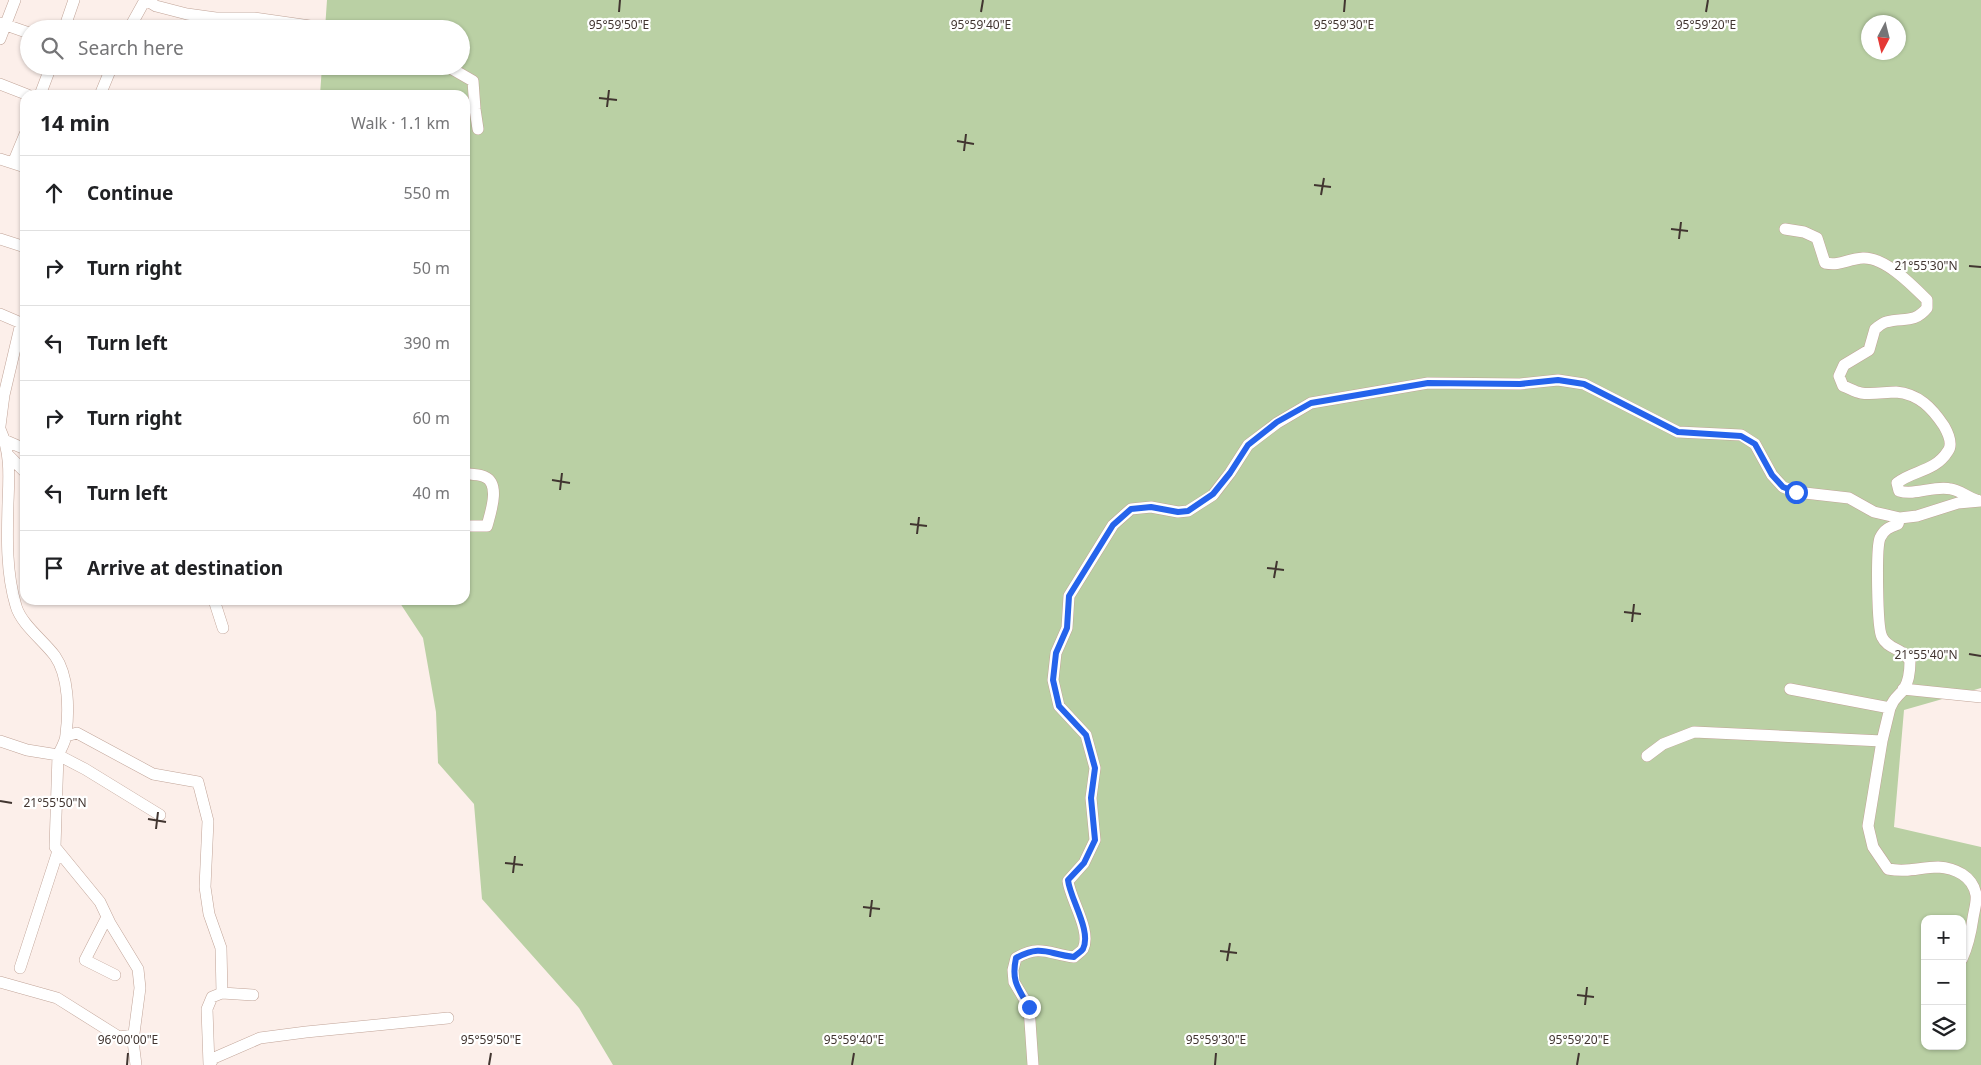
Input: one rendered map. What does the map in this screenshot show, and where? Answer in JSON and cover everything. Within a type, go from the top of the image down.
[{"type":"street","points":[[0,39],[3,23],[15,0]]},
{"type":"street","points":[[67,20],[74,0]]},
{"type":"street","points":[[136,20],[151,2],[187,14],[216,18],[268,20]]},
{"type":"street","points":[[3,23],[20,30]]},
{"type":"street","points":[[42,90],[48,75]]},
{"type":"street","points":[[102,90],[108,75]]},
{"type":"street","points":[[463,75],[473,81],[478,129]]},
{"type":"street","points":[[0,84],[20,92]]},
{"type":"street","points":[[13,164],[20,146]]},
{"type":"street","points":[[0,159],[20,166]]},
{"type":"street","points":[[1785,229],[1804,232],[1816,238],[1825,263],[1836,265],[1862,258],[1875,259],[1895,272],[1927,300],[1927,308],[1921,315],[1907,320],[1885,322],[1875,328],[1869,350],[1844,365],[1839,376],[1843,386],[1861,393],[1896,392],[1914,396],[1929,405],[1947,432],[1951,443],[1950,450],[1936,464],[1918,474],[1903,478],[1897,483],[1899,491],[1905,493],[1941,488],[1953,489],[1964,496],[1981,501]]},
{"type":"street","points":[[0,239],[20,246]]},
{"type":"street","points":[[0,314],[20,324]]},
{"type":"street","points":[[20,337],[4,395],[0,427],[9,456],[10,581],[16,608],[56,657],[63,673],[67,690],[66,736],[58,755],[55,847],[100,902],[138,970],[140,988],[133,1041],[136,1065]]},
{"type":"street","points":[[1032,1065],[1029,1007],[1014,982],[1013,970],[1016,958],[1027,952],[1039,949],[1058,955],[1074,957],[1082,950],[1085,938],[1075,901],[1069,892],[1068,880],[1084,863],[1095,840],[1091,798],[1095,768],[1086,735],[1059,706],[1053,680],[1056,653],[1067,628],[1069,596],[1113,525],[1131,509],[1151,507],[1178,512],[1188,511],[1213,494],[1230,473],[1248,445],[1277,422],[1311,403],[1428,383],[1520,384],[1558,380],[1584,384],[1678,432],[1741,436],[1755,444],[1772,475],[1783,487],[1796,492],[1849,498],[1874,512],[1900,518],[1917,516],[1958,503],[1981,501]]},
{"type":"street","points":[[3,440],[20,446]]},
{"type":"street","points":[[9,456],[20,467]]},
{"type":"street","points":[[470,475],[486,477],[491,482],[494,493],[493,505],[487,526],[470,526]]},
{"type":"street","points":[[1900,518],[1898,524],[1886,529],[1880,537],[1877,550],[1880,631],[1881,637],[1887,644],[1901,650],[1910,661],[1909,677],[1904,689],[1894,698],[1890,708],[1882,741],[1868,826],[1873,847],[1888,869],[1910,871],[1935,867],[1946,868],[1956,870],[1970,881],[1976,896],[1969,942],[1966,949]]},
{"type":"street","points":[[216,605],[223,628]]},
{"type":"street","points":[[1904,689],[1981,697]]},
{"type":"street","points":[[1790,690],[1890,708]]},
{"type":"street","points":[[1646,756],[1663,744],[1694,732],[1882,741]]},
{"type":"street","points":[[66,736],[78,733],[152,774],[198,782],[208,822],[205,887],[209,914],[221,948],[222,993]]},
{"type":"street","points":[[0,741],[27,750],[58,755],[85,769],[160,815]]},
{"type":"street","points":[[20,968],[58,851]]},
{"type":"street","points":[[107,917],[85,960],[115,975]]},
{"type":"street","points":[[0,982],[57,998],[119,1037],[134,1035]]},
{"type":"street","points":[[209,1065],[207,1009],[212,997],[222,993],[253,995]]},
{"type":"street","points":[[209,1065],[214,1058],[260,1038],[448,1018]]},
{"type":"green space","points":[[327,0],[1981,0],[1981,688],[1904,710],[1894,827],[1981,847],[1981,1065],[613,1065],[579,1008],[482,899],[474,804],[438,763],[436,712],[423,638],[401,605],[470,605],[470,90],[320,90],[321,75],[470,75],[470,20],[326,20]]},
{"type":"route","points":[[1029,1007],[1014,982],[1013,970],[1016,958],[1027,952],[1039,949],[1058,955],[1074,957],[1082,950],[1085,938],[1075,901],[1069,892],[1068,880],[1084,863],[1095,840],[1091,798],[1095,768],[1086,735],[1059,706],[1053,680],[1056,653],[1067,628],[1069,596],[1113,525],[1131,509],[1151,507],[1178,512],[1188,511],[1213,494],[1230,473],[1248,445],[1277,422],[1311,403],[1428,383],[1520,384],[1558,380],[1584,384],[1678,432],[1712,432],[1741,436],[1755,444],[1772,475],[1783,487],[1796,492]]}]
